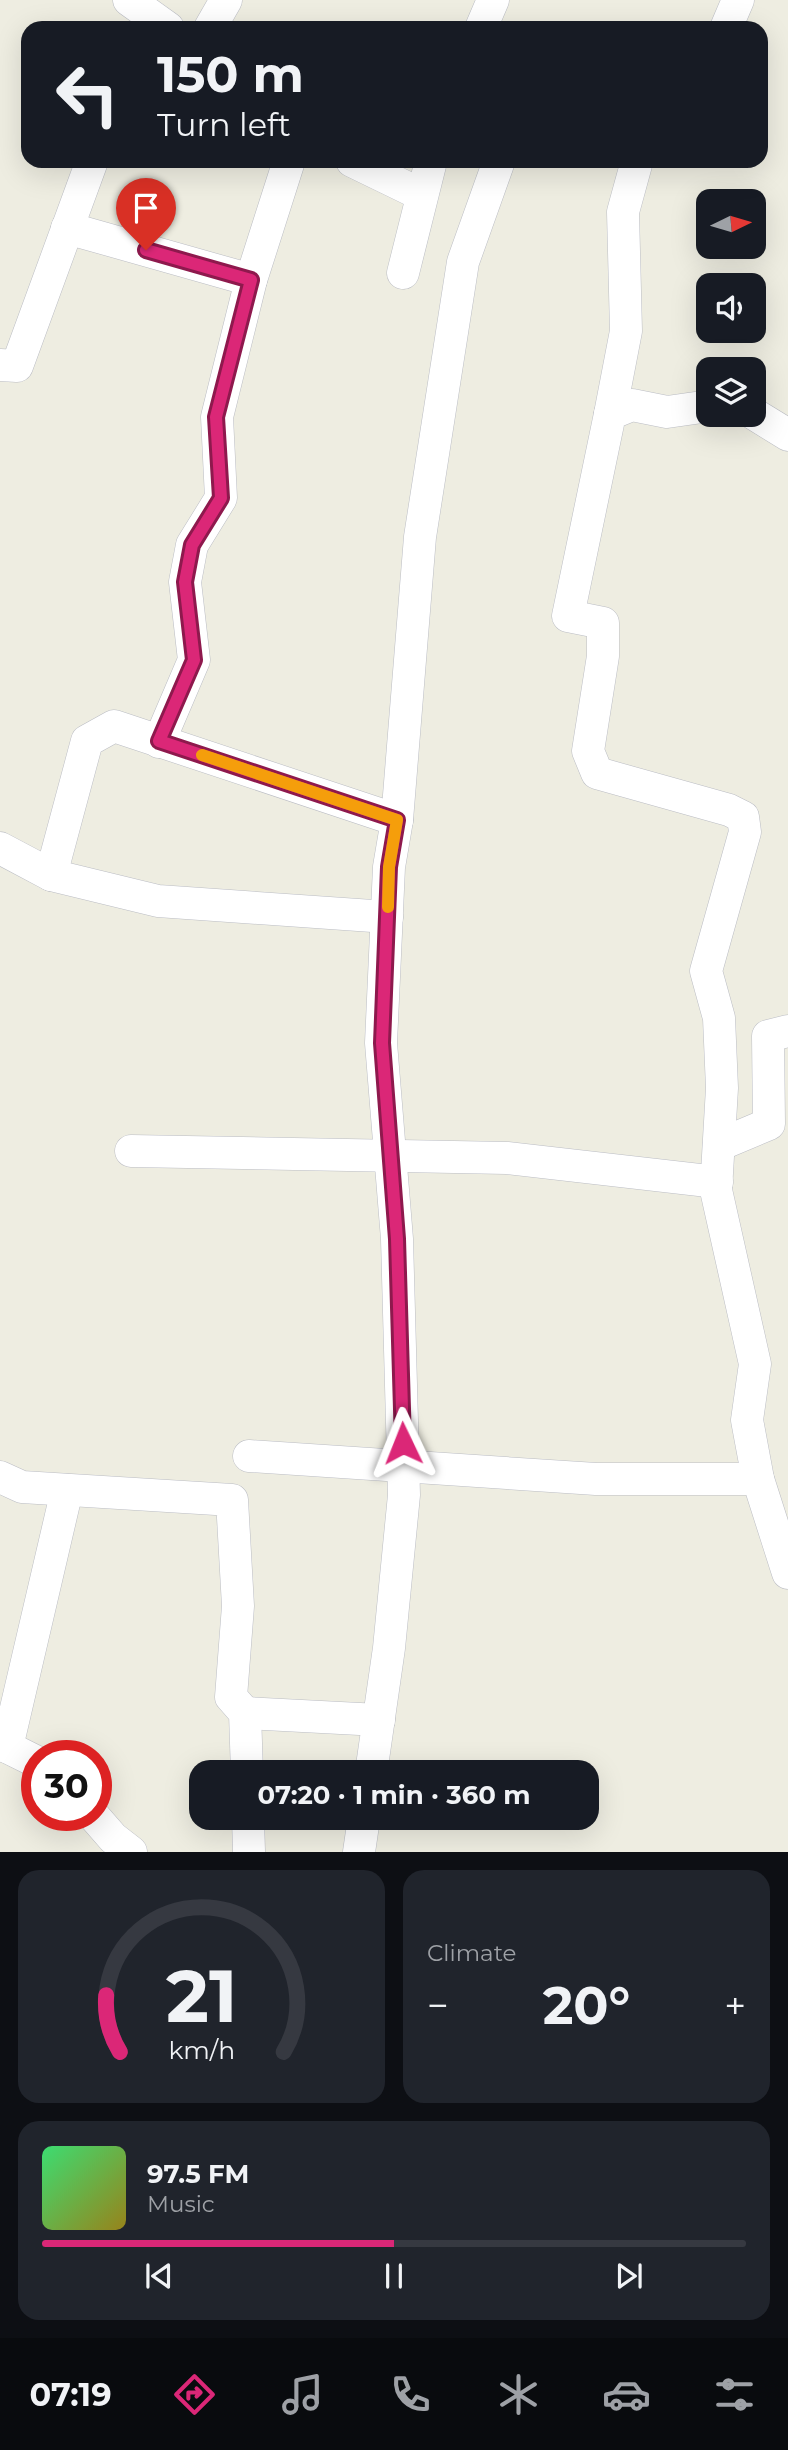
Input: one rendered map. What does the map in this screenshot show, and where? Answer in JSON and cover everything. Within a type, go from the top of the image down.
[{"type":"street","points":[[215,21],[226,0]]},
{"type":"street","points":[[484,21],[493,0]]},
{"type":"street","points":[[729,21],[738,0]]},
{"type":"street","points":[[0,365],[17,366],[89,168]]},
{"type":"street","points":[[159,741],[194,660],[185,582],[192,545],[221,498],[216,417],[251,280],[287,168]]},
{"type":"street","points":[[366,168],[420,194]]},
{"type":"street","points":[[403,273],[420,194],[429,168]]},
{"type":"street","points":[[374,1760],[401,1523],[404,1468],[397,1239],[382,1043],[389,867],[397,820],[422,523],[463,262],[497,168]]},
{"type":"street","points":[[635,168],[623,212],[626,331],[568,616],[603,623],[603,656],[588,751],[590,761],[597,772],[729,810],[743,817],[745,832],[706,971],[719,1018],[722,1088],[717,1182],[731,1269],[755,1364],[747,1420],[758,1479],[788,1573]]},
{"type":"street","points":[[67,228],[251,280]]},
{"type":"street","points":[[610,414],[632,405],[667,412],[696,408]]},
{"type":"street","points":[[766,421],[788,435]]},
{"type":"street","points":[[51,875],[87,741],[114,726],[397,820]]},
{"type":"street","points":[[1,856],[51,875],[158,901],[387,916]]},
{"type":"street","points":[[719,1144],[778,1122],[768,1036],[788,1031]]},
{"type":"street","points":[[131,1151],[507,1158],[717,1182]]},
{"type":"street","points":[[249,1456],[596,1479],[758,1479]]},
{"type":"street","points":[[0,1477],[22,1487],[232,1500],[238,1606],[231,1697],[245,1713],[247,1760]]},
{"type":"street","points":[[21,1752],[4,1742],[67,1490]]},
{"type":"street","points":[[245,1713],[379,1720]]},
{"type":"street","points":[[248,1830],[249,1852]]},
{"type":"street","points":[[359,1852],[362,1830]]},
{"type":"slow traffic","points":[[202,755],[397,820],[389,867],[388,907]]},
{"type":"route","points":[[146,250],[251,280],[216,417],[221,498],[192,545],[185,582],[194,660],[159,741],[397,820],[389,867],[382,1043],[397,1239],[403,1443]]}]
